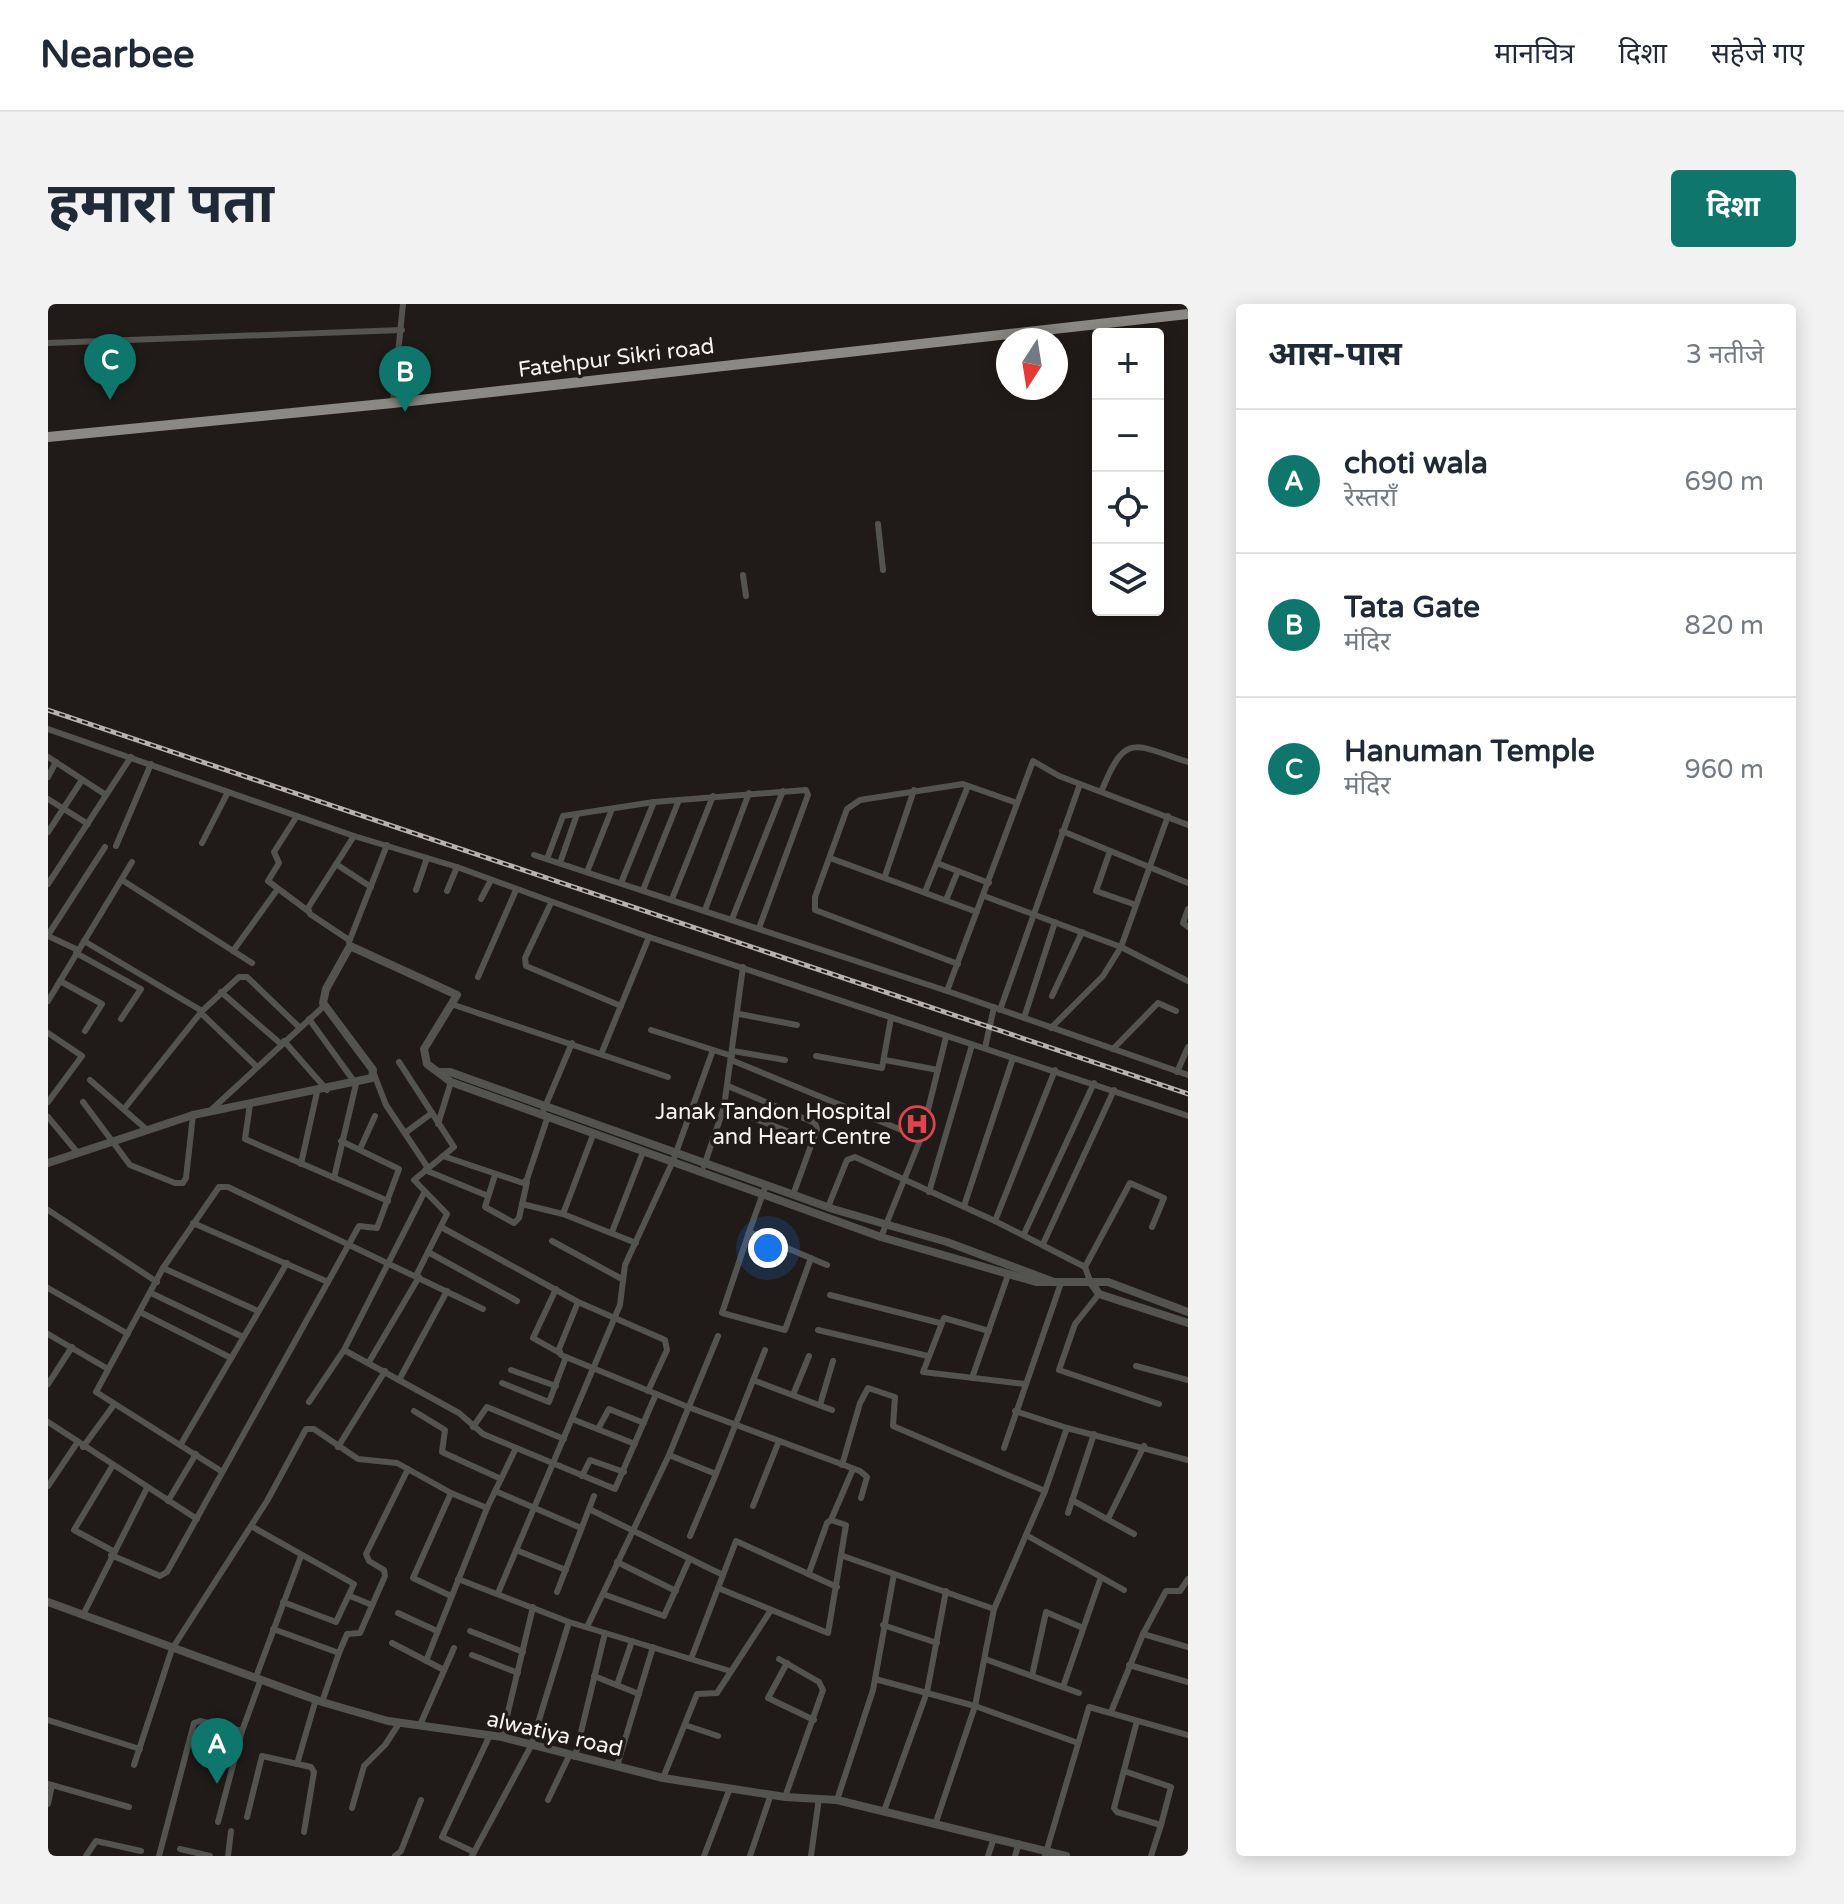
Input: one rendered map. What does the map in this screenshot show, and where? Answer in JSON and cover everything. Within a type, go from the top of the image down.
[{"type":"main road","name":"Fatehpur Sikri road","points":[[48,437],[393,403],[1188,314]]},
{"type":"street","points":[[393,403],[403,304]]},
{"type":"street","points":[[48,343],[402,330]]},
{"type":"street","points":[[878,524],[883,570]]},
{"type":"street","points":[[743,575],[746,596]]},
{"type":"street","points":[[48,729],[354,836],[457,867],[649,937],[1188,1116]]},
{"type":"street","points":[[1102,790],[1115,758],[1125,748],[1143,748],[1188,762]]},
{"type":"street","points":[[48,757],[106,795]]},
{"type":"street","points":[[48,884],[131,757]]},
{"type":"street","points":[[947,991],[1033,761],[1080,784],[1188,825]]},
{"type":"street","points":[[48,777],[56,762]]},
{"type":"street","points":[[116,846],[151,764]]},
{"type":"street","points":[[48,832],[82,780]]},
{"type":"street","points":[[985,1048],[1080,784]]},
{"type":"street","points":[[958,964],[819,913],[813,904],[850,804],[914,790],[968,786],[1017,803]]},
{"type":"street","points":[[925,892],[968,786]]},
{"type":"street","points":[[885,876],[914,790]]},
{"type":"street","points":[[732,919],[783,791]]},
{"type":"street","points":[[547,859],[560,819],[577,814],[713,796],[783,791],[809,793],[759,928]]},
{"type":"street","points":[[202,843],[228,792]]},
{"type":"street","points":[[705,910],[749,793]]},
{"type":"street","points":[[672,899],[713,796]]},
{"type":"street","points":[[48,799],[88,824]]},
{"type":"street","points":[[643,890],[679,800]]},
{"type":"street","points":[[621,883],[654,802]]},
{"type":"street","points":[[587,872],[612,809]]},
{"type":"street","points":[[560,863],[577,814]]},
{"type":"street","points":[[297,816],[274,852],[279,863],[268,881],[349,943],[456,994],[454,1005],[424,1049],[427,1064],[451,1082],[674,1157],[881,1237],[1008,1275],[1058,1283],[1108,1282],[1188,1311]]},
{"type":"street","points":[[1051,1028],[1103,976],[1121,947],[1168,816]]},
{"type":"street","points":[[1062,831],[1188,883]]},
{"type":"street","points":[[308,911],[354,836]]},
{"type":"street","points":[[210,1111],[324,1006],[326,989],[349,943],[387,845]]},
{"type":"street","points":[[105,847],[48,936],[141,989],[121,1019]]},
{"type":"street","points":[[1110,851],[1096,891],[1136,905]]},
{"type":"street","points":[[534,855],[947,991],[1188,1075]]},
{"type":"street","points":[[416,890],[427,858]]},
{"type":"street","points":[[830,858],[977,912]]},
{"type":"street","points":[[48,1001],[132,862]]},
{"type":"street","points":[[937,863],[989,883]]},
{"type":"street","points":[[336,864],[371,887]]},
{"type":"street","points":[[447,891],[457,867]]},
{"type":"street","points":[[946,900],[958,871]]},
{"type":"street","points":[[122,880],[252,963]]},
{"type":"street","points":[[481,899],[491,880]]},
{"type":"street","points":[[233,951],[277,890]]},
{"type":"street","points":[[478,977],[516,890]]},
{"type":"street","points":[[984,896],[1121,947],[1188,981]]},
{"type":"street","points":[[551,903],[525,958],[526,966],[621,1006]]},
{"type":"street","points":[[1188,909],[1183,923],[1188,927]]},
{"type":"street","points":[[1024,1018],[1055,922]]},
{"type":"street","points":[[1052,996],[1082,932]]},
{"type":"street","points":[[602,1052],[649,937]]},
{"type":"street","points":[[84,941],[202,1012],[257,1067]]},
{"type":"street","points":[[703,1168],[724,1107],[743,967]]},
{"type":"street","points":[[124,1109],[202,1012],[221,992],[245,976],[299,1027]]},
{"type":"street","points":[[60,981],[102,1004],[85,1031]]},
{"type":"street","points":[[221,992],[282,1043],[322,1091]]},
{"type":"street","points":[[1113,1049],[1158,1003],[1176,1011]]},
{"type":"street","points":[[454,1005],[602,1052],[668,1077]]},
{"type":"street","points":[[324,1006],[374,1074],[381,1095],[426,1169],[488,1196]]},
{"type":"street","points":[[739,1014],[797,1025]]},
{"type":"street","points":[[816,1056],[882,1068],[891,1018]]},
{"type":"street","points":[[309,1019],[356,1084]]},
{"type":"street","points":[[651,1030],[732,1056],[921,1138]]},
{"type":"street","points":[[48,1102],[82,1056],[49,1036]]},
{"type":"street","points":[[881,1237],[921,1138],[946,1037]]},
{"type":"street","points":[[495,1175],[486,1209],[514,1223],[518,1221],[545,1112],[572,1043]]},
{"type":"street","points":[[929,1192],[972,1045]]},
{"type":"street","points":[[1177,1072],[1188,1047]]},
{"type":"street","points":[[498,1593],[622,1300],[622,1279],[674,1157],[713,1050]]},
{"type":"street","points":[[732,1056],[785,1060]]},
{"type":"street","points":[[964,1206],[1013,1058]]},
{"type":"street","points":[[885,1060],[938,1070]]},
{"type":"street","points":[[369,1362],[418,1276],[447,1212],[414,1180],[454,1147],[399,1062]]},
{"type":"street","points":[[995,1221],[1055,1070]]},
{"type":"street","points":[[439,1072],[450,1072],[593,1135],[643,1152],[674,1157]]},
{"type":"street","points":[[48,1163],[193,1115],[356,1084],[374,1074]]},
{"type":"street","points":[[90,1080],[146,1129]]},
{"type":"street","points":[[438,1124],[451,1082]]},
{"type":"street","points":[[1024,1234],[1094,1083]]},
{"type":"street","points":[[334,1178],[356,1084]]},
{"type":"street","points":[[728,1086],[809,1119],[817,1129],[793,1195]]},
{"type":"street","points":[[1043,1244],[1114,1090]]},
{"type":"street","points":[[301,1164],[322,1091]]},
{"type":"street","points":[[83,1102],[130,1165],[180,1184],[186,1178],[193,1115]]},
{"type":"street","points":[[250,1104],[245,1139],[388,1201]]},
{"type":"street","points":[[724,1107],[813,1141]]},
{"type":"street","points":[[405,1133],[432,1113]]},
{"type":"street","points":[[360,1149],[375,1116]]},
{"type":"street","points":[[48,1117],[77,1152]]},
{"type":"street","points":[[563,1214],[593,1135]]},
{"type":"street","points":[[113,1465],[74,1530],[112,1553],[165,1576],[360,1225],[377,1228],[388,1201],[399,1169],[341,1141]]},
{"type":"street","points":[[612,1232],[643,1152]]},
{"type":"street","points":[[443,1156],[523,1183],[527,1179]]},
{"type":"street","points":[[828,1207],[848,1158],[855,1157],[1024,1234],[1085,1267],[1099,1294],[1188,1323]]},
{"type":"street","points":[[1085,1267],[1130,1183],[1164,1198],[1152,1227]]},
{"type":"street","points":[[221,1471],[96,1394],[163,1268],[216,1189],[223,1186],[351,1243],[483,1309]]},
{"type":"street","points":[[764,1190],[793,1195],[972,1251],[1058,1283]]},
{"type":"street","points":[[764,1190],[722,1313],[785,1330],[811,1258]]},
{"type":"street","points":[[309,1402],[344,1350],[424,1193]]},
{"type":"street","points":[[522,1204],[563,1214],[636,1243]]},
{"type":"street","points":[[48,1210],[157,1282]]},
{"type":"street","points":[[193,1223],[328,1282]]},
{"type":"street","points":[[344,1350],[459,1413],[473,1427],[615,1489],[644,1423],[668,1343],[578,1302],[441,1227]]},
{"type":"street","points":[[749,1232],[827,1265]]},
{"type":"street","points":[[552,1241],[622,1279]]},
{"type":"street","points":[[428,1252],[517,1301]]},
{"type":"street","points":[[181,1444],[287,1263]]},
{"type":"street","points":[[163,1268],[258,1311]]},
{"type":"street","points":[[972,1378],[1008,1275]]},
{"type":"street","points":[[1004,1448],[1058,1283]]},
{"type":"street","points":[[48,1288],[128,1334]]},
{"type":"street","points":[[556,1289],[533,1338],[593,1369],[853,1469],[867,1477],[861,1498]]},
{"type":"street","points":[[399,1380],[447,1291]]},
{"type":"street","points":[[151,1293],[243,1337]]},
{"type":"street","points":[[1099,1294],[1075,1324],[1059,1370],[1159,1404]]},
{"type":"street","points":[[830,1295],[940,1323]]},
{"type":"street","points":[[558,1352],[578,1302]]},
{"type":"street","points":[[140,1312],[231,1358]]},
{"type":"street","points":[[989,1331],[946,1318],[940,1323],[925,1373],[1025,1384]]},
{"type":"street","points":[[818,1330],[928,1356]]},
{"type":"street","points":[[48,1334],[108,1369]]},
{"type":"street","points":[[587,1627],[669,1455],[718,1336]]},
{"type":"street","points":[[48,1384],[51,1372],[72,1347]]},
{"type":"street","points":[[690,1536],[765,1350]]},
{"type":"street","points":[[793,1395],[809,1356]]},
{"type":"street","points":[[502,1383],[547,1402],[566,1357]]},
{"type":"street","points":[[820,1405],[833,1361]]},
{"type":"street","points":[[1136,1366],[1188,1380]]},
{"type":"street","points":[[511,1370],[556,1386]]},
{"type":"street","points":[[338,1447],[385,1371]]},
{"type":"street","points":[[753,1380],[832,1410]]},
{"type":"street","points":[[842,1465],[868,1388],[895,1397],[893,1426],[1045,1491]]},
{"type":"street","points":[[48,1486],[113,1406]]},
{"type":"street","points":[[473,1427],[487,1407],[564,1439]]},
{"type":"street","points":[[598,1429],[609,1409],[644,1423]]},
{"type":"street","points":[[414,1411],[445,1430],[442,1452],[501,1479]]},
{"type":"street","points":[[1015,1411],[1188,1460]]},
{"type":"street","points":[[572,1419],[635,1444]]},
{"type":"street","points":[[49,1425],[197,1519]]},
{"type":"street","points":[[936,1822],[975,1706],[994,1609],[1045,1491],[1067,1428]]},
{"type":"street","points":[[134,1765],[172,1649],[251,1526],[306,1429],[314,1429],[338,1447],[365,1461],[392,1462],[487,1508]]},
{"type":"street","points":[[1068,1513],[1094,1434]]},
{"type":"street","points":[[753,1506],[779,1441]]},
{"type":"street","points":[[1108,1519],[1144,1446]]},
{"type":"street","points":[[426,1661],[487,1508],[516,1448]]},
{"type":"street","points":[[168,1501],[196,1454]]},
{"type":"street","points":[[669,1455],[716,1474]]},
{"type":"street","points":[[582,1476],[590,1460],[624,1472]]},
{"type":"street","points":[[297,1764],[347,1634],[360,1633],[385,1573],[366,1554],[408,1469]]},
{"type":"street","points":[[809,1573],[827,1523],[853,1469]]},
{"type":"street","points":[[83,1615],[147,1488]]},
{"type":"street","points":[[495,1491],[581,1528]]},
{"type":"street","points":[[451,1493],[413,1578],[451,1596]]},
{"type":"street","points":[[557,1592],[594,1496]]},
{"type":"street","points":[[1072,1500],[1134,1534]]},
{"type":"street","points":[[589,1509],[723,1575]]},
{"type":"street","points":[[718,1588],[828,1633],[848,1528],[831,1520]]},
{"type":"street","points":[[251,1526],[353,1582],[350,1596],[336,1622],[283,1602]]},
{"type":"street","points":[[1026,1535],[1100,1580],[1124,1590]]},
{"type":"street","points":[[691,1659],[736,1541],[837,1587]]},
{"type":"street","points":[[516,1550],[566,1570]]},
{"type":"street","points":[[218,1822],[273,1629],[301,1556]]},
{"type":"street","points":[[843,1556],[994,1609]]},
{"type":"street","points":[[603,1594],[664,1616],[689,1560]]},
{"type":"street","points":[[617,1562],[676,1591]]},
{"type":"street","points":[[837,1800],[875,1679],[894,1574]]},
{"type":"street","points":[[458,1579],[569,1622],[730,1671]]},
{"type":"street","points":[[1111,1712],[1143,1634],[1168,1589],[1180,1591],[1188,1579]]},
{"type":"street","points":[[1063,1687],[1100,1580]]},
{"type":"street","points":[[884,1811],[927,1692],[946,1591]]},
{"type":"street","points":[[350,1596],[372,1605]]},
{"type":"street","name":"alwatiya road","points":[[48,1602],[319,1701],[400,1722],[502,1737],[663,1778],[785,1797],[837,1800],[1066,1856]]},
{"type":"street","points":[[502,1737],[533,1607]]},
{"type":"street","points":[[663,1778],[699,1692],[715,1694],[771,1610]]},
{"type":"street","points":[[1032,1676],[1046,1612],[1083,1628]]},
{"type":"street","points":[[398,1613],[437,1631]]},
{"type":"street","points":[[490,1735],[442,1837],[473,1854],[531,1746],[569,1622]]},
{"type":"street","points":[[883,1625],[937,1643]]},
{"type":"street","points":[[273,1629],[339,1653]]},
{"type":"street","points":[[470,1631],[523,1652]]},
{"type":"street","points":[[548,1800],[572,1756],[605,1633]]},
{"type":"street","points":[[1143,1634],[1188,1647]]},
{"type":"street","points":[[617,1685],[632,1641]]},
{"type":"street","points":[[392,1643],[444,1670]]},
{"type":"street","points":[[617,1766],[653,1647]]},
{"type":"street","points":[[420,1725],[454,1648]]},
{"type":"street","points":[[472,1655],[518,1673]]},
{"type":"street","points":[[779,1659],[822,1685],[814,1720],[785,1797]]},
{"type":"street","points":[[985,1659],[1079,1693]]},
{"type":"street","points":[[787,1663],[768,1698],[814,1720]]},
{"type":"street","points":[[1129,1665],[1188,1682]]},
{"type":"street","points":[[594,1676],[639,1694]]},
{"type":"street","points":[[875,1679],[975,1706],[1078,1743]]},
{"type":"street","points":[[1046,1853],[1089,1707],[1188,1735]]},
{"type":"street","points":[[48,1720],[140,1749]]},
{"type":"street","points":[[159,1856],[194,1723],[200,1721],[242,1731]]},
{"type":"street","points":[[1137,1721],[1115,1811],[1161,1825]]},
{"type":"street","points":[[352,1808],[364,1766],[385,1745],[400,1722]]},
{"type":"street","points":[[685,1725],[718,1736]]},
{"type":"street","points":[[247,1817],[260,1758],[297,1764],[314,1770],[304,1832]]},
{"type":"street","points":[[1124,1771],[1171,1787],[1151,1856]]},
{"type":"street","points":[[48,1804],[50,1784],[129,1807]]},
{"type":"street","points":[[704,1856],[730,1788]]},
{"type":"street","points":[[750,1856],[771,1794]]},
{"type":"street","points":[[811,1856],[819,1798]]},
{"type":"street","points":[[395,1856],[401,1851],[421,1800]]},
{"type":"street","points":[[228,1856],[231,1831]]},
{"type":"street","points":[[988,1856],[994,1838]]},
{"type":"street","points":[[86,1856],[96,1841],[141,1851]]},
{"type":"street","points":[[1015,1856],[1019,1843]]},
{"type":"street","points":[[180,1849],[210,1856]]},
{"type":"railway","points":[[48,710],[1188,1094]]},
{"type":"place","name":"Hanuman Temple","points":[[110,400]]},
{"type":"place","name":"Tata Gate","points":[[405,412]]},
{"type":"place","name":"Janak Tandon Hospital and Heart Centre","points":[[917,1124]]},
{"type":"place","name":"choti wala","points":[[217,1784]]}]
